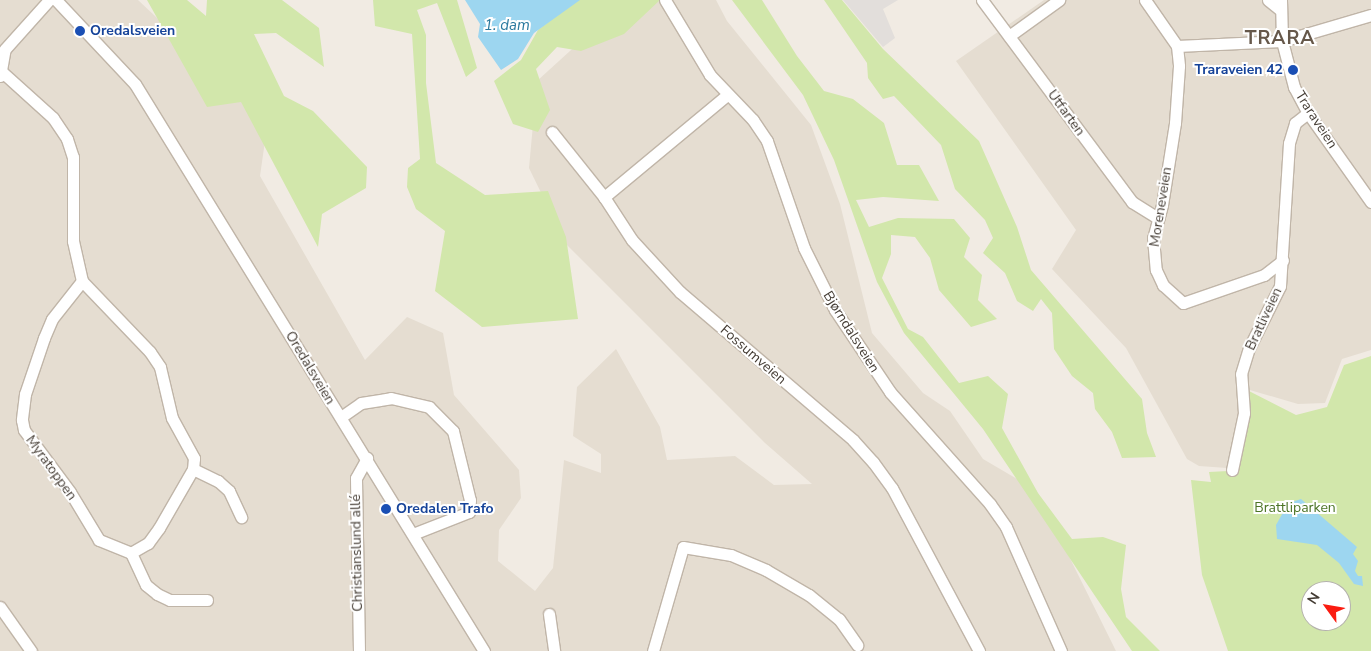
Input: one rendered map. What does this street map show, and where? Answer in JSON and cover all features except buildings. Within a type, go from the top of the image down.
[{"type":"street","points":[[49,0],[5,49],[0,73],[53,118],[68,139],[73,157],[74,242],[82,281],[150,352],[160,367],[172,418],[191,448],[194,469],[148,543],[131,553],[146,585],[157,594],[170,600],[207,600]]},
{"type":"street","name":"Oredalsveien","points":[[56,0],[135,84],[367,458],[484,651]]},
{"type":"street","name":"Bjørndalsveien","points":[[665,0],[701,62],[727,96],[753,120],[767,141],[804,248],[835,310],[890,392],[990,504],[1006,527],[1060,651]]},
{"type":"street","name":"Utfarten","points":[[982,0],[1132,202],[1158,218]]},
{"type":"street","points":[[1009,36],[1059,0]]},
{"type":"street","points":[[1145,0],[1177,46],[1282,41],[1371,15]]},
{"type":"street","points":[[1268,0],[1280,4]]},
{"type":"street","name":"Traraveien","points":[[1280,4],[1282,41],[1294,87],[1308,113],[1371,202]]},
{"type":"street","name":"Moreneveien","points":[[1177,46],[1177,105],[1153,238],[1156,270],[1169,294],[1182,303],[1211,291],[1264,275],[1283,260]]},
{"type":"street","points":[[604,197],[727,96]]},
{"type":"street","name":"Bratliveien","points":[[1232,470],[1244,413],[1241,374],[1249,348],[1280,286],[1289,143],[1295,124],[1308,113]]},
{"type":"street","name":"Fossumveien","points":[[552,132],[604,197],[632,240],[680,292],[853,440],[873,462],[892,488],[979,651]]},
{"type":"street","name":"Myratoppen","points":[[82,281],[52,318],[25,394],[22,420],[28,439],[70,492],[99,540],[131,553]]},
{"type":"street","name":"Oredalsveien","points":[[341,418],[361,403],[391,398],[429,407],[453,430],[470,500],[469,512],[413,534]]},
{"type":"street","name":"Christianslund allé","points":[[360,651],[356,478],[367,458]]},
{"type":"street","points":[[194,469],[218,481],[229,491],[241,517]]},
{"type":"street","points":[[653,651],[683,547],[731,555],[766,570],[824,607],[838,619],[858,645]]},
{"type":"street","points":[[0,606],[31,651]]},
{"type":"street","points":[[549,614],[554,651]]},
{"type":"shaded area","points":[[0,0],[138,0],[243,99],[267,127],[260,176],[365,360],[407,317],[443,333],[454,395],[519,470],[521,498],[499,530],[498,561],[535,591],[553,568],[564,460],[601,473],[601,454],[573,436],[577,387],[616,349],[660,427],[667,460],[735,456],[774,485],[812,484],[765,443],[566,244],[529,168],[537,81],[626,0],[716,0],[727,21],[811,125],[840,204],[872,333],[923,393],[950,411],[983,459],[1036,490],[1116,651],[0,651]]},
{"type":"shaded area","points":[[843,0],[898,0],[883,9],[895,38],[883,47]]},
{"type":"shaded area","points":[[1044,0],[1371,0],[1371,350],[1342,359],[1325,403],[1298,404],[1243,388],[1227,468],[1199,466],[1187,459],[1126,348],[1052,269],[1076,230],[956,61]]},
{"type":"green space","points":[[147,0],[187,0],[206,16],[207,0],[282,0],[319,28],[324,67],[276,33],[254,34],[284,96],[313,111],[367,167],[366,188],[322,214],[318,247],[241,102],[207,107]]},
{"type":"green space","points":[[373,0],[457,0],[477,68],[466,77],[437,3],[417,10],[426,35],[426,83],[436,163],[485,195],[548,191],[566,237],[578,319],[482,327],[435,291],[445,231],[416,209],[407,187],[408,168],[420,159],[412,34],[375,26]]},
{"type":"green space","points":[[577,0],[660,0],[624,34],[581,51],[557,47],[536,69],[550,110],[538,132],[513,124],[494,81],[521,60],[538,30]]},
{"type":"green space","points":[[732,0],[762,0],[797,56],[824,91],[853,99],[884,123],[897,165],[919,165],[939,201],[883,197],[856,200],[869,227],[898,218],[954,219],[970,238],[964,257],[982,275],[978,300],[997,319],[971,327],[939,290],[930,258],[915,237],[891,235],[891,254],[882,278],[908,329],[923,337],[959,383],[988,376],[1008,394],[1002,428],[1038,493],[1072,539],[1103,537],[1126,545],[1121,589],[1126,617],[1160,651],[1132,651],[983,429],[904,333],[877,282],[834,160],[803,95]]},
{"type":"green space","points":[[824,0],[842,0],[883,49],[979,141],[1017,227],[1031,270],[1142,399],[1147,433],[1156,457],[1122,458],[1112,432],[1095,409],[1093,393],[1072,376],[1054,349],[1052,313],[1041,299],[1033,311],[1017,301],[1005,273],[983,253],[993,238],[985,220],[955,189],[941,145],[894,96],[883,99],[868,78],[867,63]]},
{"type":"green space","name":"Brattliparken","points":[[1371,356],[1371,651],[1228,651],[1202,575],[1191,480],[1211,482],[1209,472],[1228,471],[1245,389],[1296,415],[1327,407],[1344,365]]},
{"type":"water","name":"1. dam","points":[[465,0],[580,0],[534,33],[518,59],[501,70],[478,37],[480,24]]},
{"type":"water","points":[[1301,499],[1357,547],[1353,554],[1358,561],[1355,571],[1358,576],[1362,576],[1363,586],[1354,584],[1339,563],[1317,545],[1277,539],[1276,525],[1285,509],[1289,503]]},
{"type":"place","name":"Oredalsveien","points":[[80,31]]},
{"type":"place","name":"Traraveien 42","points":[[1293,70]]},
{"type":"place","name":"Oredalen Trafo","points":[[386,509]]},
{"type":"district","name":"TRARA","points":[[1280,39]]}]
